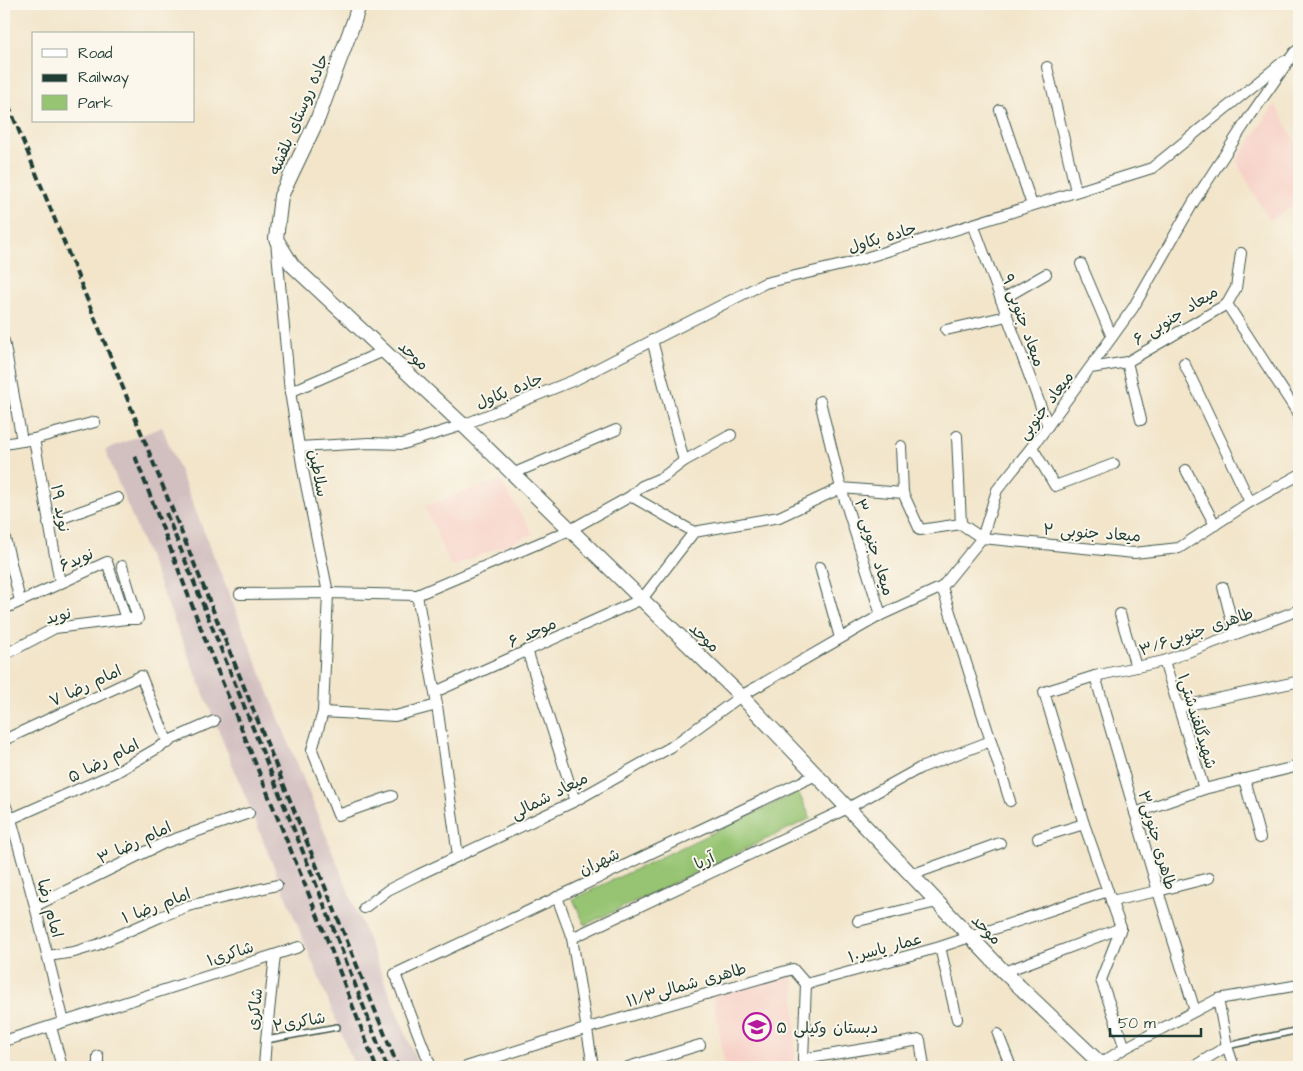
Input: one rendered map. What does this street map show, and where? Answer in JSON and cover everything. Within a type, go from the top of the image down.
[{"type":"street","name":"جاده روستای بلقشه","points":[[276,239],[281,196],[318,118],[359,4]]},
{"type":"street","name":"جاده بکاول","points":[[299,448],[369,442],[403,444],[463,425],[577,379],[765,283],[846,264],[1152,168],[1297,51]]},
{"type":"street","name":"میعاد جنوبی","points":[[741,696],[881,615],[942,587],[982,538],[997,490],[1048,426],[1133,308],[1193,203],[1246,122],[1297,51]]},
{"type":"street","points":[[1047,67],[1076,191]]},
{"type":"street","points":[[1000,110],[1032,205]]},
{"type":"street","name":"میعاد جنوبی ۹","points":[[973,224],[1048,426]]},
{"type":"street","name":"موحد","points":[[276,239],[292,265],[463,425],[741,696],[1004,972],[1099,1066]]},
{"type":"street","name":"سلاطین","points":[[276,239],[290,392],[299,448],[328,593],[323,712],[312,750],[338,815],[392,796]]},
{"type":"street","name":"میعاد جنوبی ۶","points":[[1091,368],[1127,362],[1227,304],[1236,288],[1241,253]]},
{"type":"street","points":[[1080,264],[1112,337]]},
{"type":"street","points":[[1001,300],[1046,274]]},
{"type":"street","points":[[1227,304],[1296,412],[1299,423]]},
{"type":"street","points":[[946,330],[1007,316]]},
{"type":"street","points":[[652,340],[684,461]]},
{"type":"street","points":[[4,342],[22,441]]},
{"type":"street","points":[[290,392],[384,352]]},
{"type":"street","points":[[1127,362],[1141,420]]},
{"type":"street","points":[[1184,363],[1250,502]]},
{"type":"street","name":"میعاد جنوبی ۳","points":[[820,401],[841,488],[881,615]]},
{"type":"street","points":[[4,444],[34,439],[95,422]]},
{"type":"street","points":[[512,474],[616,430]]},
{"type":"street","points":[[240,594],[417,595],[570,530],[631,496],[642,486],[663,477],[684,461],[731,435]]},
{"type":"street","points":[[957,436],[960,524]]},
{"type":"street","name":"نوید ۱۹","points":[[34,439],[60,583]]},
{"type":"street","points":[[900,446],[903,493],[920,530],[960,524],[982,538]]},
{"type":"street","points":[[1032,447],[1055,486],[1114,464]]},
{"type":"street","points":[[1186,470],[1215,524]]},
{"type":"street","name":"میعاد جنوبی ۲","points":[[982,538],[1134,553],[1179,548],[1250,502],[1299,475]]},
{"type":"street","points":[[631,496],[694,532],[779,517],[841,488],[903,493]]},
{"type":"street","points":[[48,523],[118,498]]},
{"type":"street","points":[[642,599],[694,532]]},
{"type":"street","points":[[4,534],[20,601]]},
{"type":"street","name":"نوید۶","points":[[4,609],[107,562],[126,618]]},
{"type":"street","points":[[122,566],[138,619],[126,618]]},
{"type":"street","points":[[820,567],[840,638]]},
{"type":"street","points":[[942,587],[1010,801]]},
{"type":"street","points":[[1223,587],[1235,634]]},
{"type":"street","points":[[417,595],[435,692],[458,856]]},
{"type":"street","name":"موحد ۶","points":[[435,692],[642,599]]},
{"type":"street","name":"طاهری جنوبی۳/۶","points":[[1084,824],[1044,692],[1095,676],[1164,661],[1299,610]]},
{"type":"street","points":[[1120,614],[1136,667]]},
{"type":"street","name":"نوید","points":[[4,655],[55,628],[126,618]]},
{"type":"street","points":[[527,650],[575,801]]},
{"type":"street","name":"شهیدگلقندشتی۱","points":[[1164,661],[1204,789]]},
{"type":"street","name":"امام رضا ۷","points":[[4,740],[141,676],[168,743]]},
{"type":"street","name":"طاهری جنوبی۳","points":[[1095,676],[1195,1011]]},
{"type":"street","points":[[1179,707],[1296,682]]},
{"type":"street","name":"میعاد شمالی","points":[[364,908],[388,890],[575,801],[670,746],[741,696]]},
{"type":"street","points":[[323,712],[395,716],[437,705]]},
{"type":"street","name":"امام رضا ۵","points":[[7,820],[115,773],[168,743],[214,721]]},
{"type":"street","name":"آریا","points":[[572,938],[848,808],[920,768],[991,741]]},
{"type":"street","points":[[1135,813],[1204,789],[1299,766]]},
{"type":"street","name":"شهران","points":[[431,1067],[395,974],[816,775]]},
{"type":"street","points":[[1244,779],[1260,838]]},
{"type":"street","name":"امام رضا","points":[[4,802],[7,820],[36,906],[64,1022]]},
{"type":"street","name":"امام رضا ۳","points":[[36,906],[164,843],[248,813]]},
{"type":"street","points":[[1038,838],[1084,824],[1121,928],[1101,980],[1125,1048]]},
{"type":"street","points":[[911,874],[1000,843]]},
{"type":"street","name":"عمار یاسر۱۰","points":[[806,984],[940,947],[1109,896],[1158,891],[1210,878]]},
{"type":"street","name":"امام رضا ۱","points":[[48,956],[74,952],[97,945],[188,906],[277,885]]},
{"type":"street","points":[[558,897],[572,938],[593,1067]]},
{"type":"street","points":[[858,921],[937,902]]},
{"type":"street","points":[[1004,972],[1121,928]]},
{"type":"street","name":"شاکری۱","points":[[4,1041],[298,947]]},
{"type":"street","points":[[940,947],[957,1019]]},
{"type":"street","name":"شاکری","points":[[264,1067],[275,955]]},
{"type":"street","name":"طاهری شمالی۱۱/۳","points":[[466,1067],[588,1028],[793,969],[806,984]]},
{"type":"street","points":[[806,984],[804,1063],[920,1040],[924,1067]]},
{"type":"street","points":[[1099,1066],[1125,1048],[1218,999],[1299,985]]},
{"type":"street","points":[[1218,999],[1227,1046],[1234,1067]]},
{"type":"street","points":[[51,1027],[62,1067]]},
{"type":"street","points":[[998,1034],[1011,1067]]},
{"type":"street","points":[[628,1067],[700,1045]]},
{"type":"street","points":[[1193,1067],[1227,1046]]},
{"type":"street","points":[[98,1056],[98,1067]]},
{"type":"lane","name":"شاکری۲","points":[[266,1040],[337,1027]]},
{"type":"lane","points":[[1227,1046],[1299,1030]]},
{"type":"shaded area","points":[[1275,104],[1299,148],[1299,202],[1269,220],[1236,161]]},
{"type":"shaded area","points":[[162,427],[419,1067],[355,1067],[105,450]]},
{"type":"shaded area","points":[[500,480],[533,534],[451,567],[425,506]]},
{"type":"shaded area","name":"دبستان وکیلی ۵","points":[[792,972],[795,985],[796,1067],[725,1067],[713,996]]},
{"type":"green space","points":[[798,792],[811,818],[585,925],[573,899]]},
{"type":"railway","points":[[4,94],[398,1067]]},
{"type":"railway","points":[[135,456],[208,647],[329,944],[376,1067]]},
{"type":"railway","points":[[166,513],[318,889],[387,1067]]},
{"type":"place","name":"دبستان وکیلی ۵","points":[[757,1027]]}]
